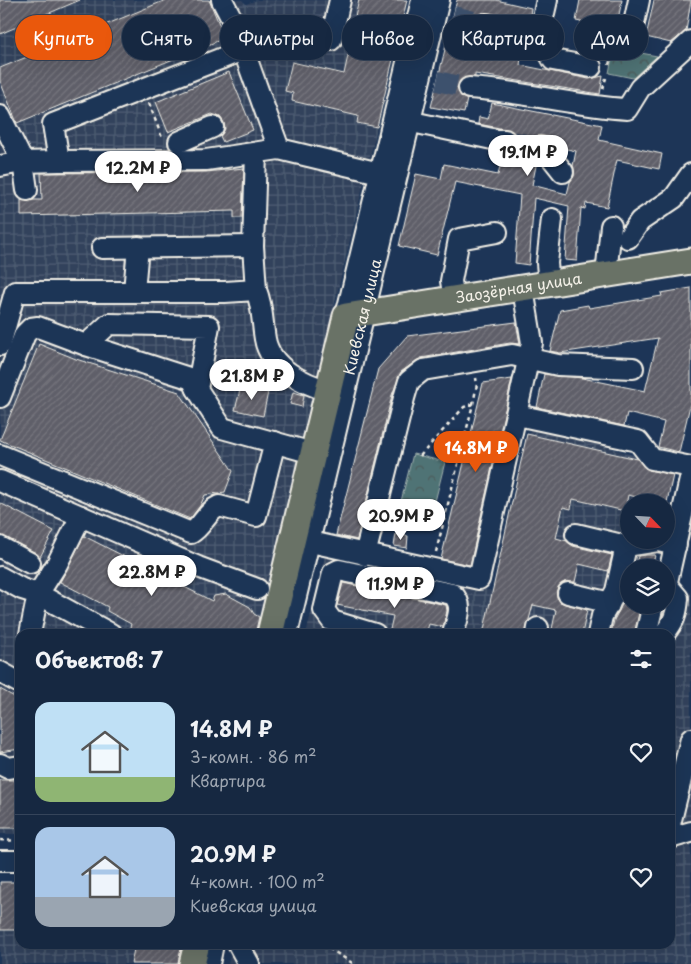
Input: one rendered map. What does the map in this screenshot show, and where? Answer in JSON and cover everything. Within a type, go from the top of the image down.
[{"type":"main road","name":"Заозёрная улица","points":[[355,315],[691,261]]},
{"type":"main road","name":"Киевская улица","points":[[272,629],[301,540],[321,455],[329,391],[355,315]]},
{"type":"main road","points":[[192,964],[196,949]]},
{"type":"street","points":[[222,0],[228,15]]},
{"type":"street","points":[[332,36],[340,0]]},
{"type":"street","points":[[543,15],[546,0]]},
{"type":"street","points":[[636,15],[639,0]]},
{"type":"street","name":"Киевская улица","points":[[321,455],[402,120],[421,77],[434,8]]},
{"type":"street","points":[[469,88],[494,90],[599,107],[627,109],[640,88],[691,41]]},
{"type":"street","points":[[58,161],[53,124],[220,59]]},
{"type":"street","points":[[247,60],[279,149]]},
{"type":"street","points":[[554,60],[591,67]]},
{"type":"street","points":[[0,116],[23,162],[27,190]]},
{"type":"street","points":[[402,120],[505,140]]},
{"type":"street","points":[[195,133],[206,160]]},
{"type":"street","points":[[540,147],[544,148],[563,172]]},
{"type":"street","points":[[0,166],[23,162],[206,160],[279,149],[388,175]]},
{"type":"street","points":[[256,153],[253,246],[256,290],[262,304],[268,350],[289,372],[301,380],[329,391]]},
{"type":"street","points":[[628,238],[640,221],[674,198],[691,174]]},
{"type":"street","points":[[549,285],[547,263],[552,219]]},
{"type":"street","points":[[606,275],[611,226]]},
{"type":"street","points":[[454,300],[451,281],[459,239],[497,232]]},
{"type":"street","points":[[102,248],[253,246]]},
{"type":"street","points":[[134,291],[138,247]]},
{"type":"street","points":[[301,540],[479,579],[532,343],[523,289]]},
{"type":"street","points":[[0,346],[15,292],[225,292],[256,290]]},
{"type":"street","points":[[86,346],[109,324],[209,326],[197,389]]},
{"type":"street","points":[[0,397],[25,334],[31,328],[38,327],[86,346],[192,379],[222,428],[321,455]]},
{"type":"street","points":[[365,555],[409,381],[423,370],[512,355],[558,365],[633,368]]},
{"type":"street","points":[[517,414],[638,441],[652,459],[691,468]]},
{"type":"street","points":[[0,455],[191,533],[202,524],[208,512],[219,506],[256,516],[274,442]]},
{"type":"street","points":[[673,559],[691,475]]},
{"type":"street","points":[[0,481],[198,567],[257,589]]},
{"type":"street","points":[[31,629],[38,594],[57,564],[81,516]]},
{"type":"street","points":[[576,534],[620,545]]},
{"type":"street","name":"Киевская улица","points":[[287,629],[301,540]]},
{"type":"street","points":[[0,547],[30,563]]},
{"type":"street","points":[[599,629],[602,616],[616,590],[625,549]]},
{"type":"street","points":[[358,629],[332,621],[324,610],[333,573],[339,570],[452,594],[458,599]]},
{"type":"street","points":[[454,629],[460,607],[458,599],[463,576]]},
{"type":"street","points":[[0,577],[22,589],[38,594],[102,629]]},
{"type":"street","points":[[568,593],[602,601],[609,605]]},
{"type":"street","points":[[660,629],[674,623],[678,598],[675,593]]},
{"type":"street","points":[[651,629],[652,614]]},
{"type":"street","points":[[0,672],[15,680]]},
{"type":"street","points":[[675,804],[691,739]]},
{"type":"street","points":[[0,764],[8,768],[15,767]]},
{"type":"street","points":[[675,837],[691,832]]},
{"type":"street","points":[[0,861],[15,861]]},
{"type":"street","points":[[209,964],[213,949]]},
{"type":"street","points":[[241,949],[249,964]]},
{"type":"path","points":[[599,107],[611,60]]},
{"type":"path","points":[[429,568],[441,537],[473,404],[477,384],[473,362]]},
{"type":"path","points":[[420,456],[464,407],[473,404]]},
{"type":"path","points":[[0,840],[15,841]]},
{"type":"path","points":[[330,949],[354,964]]},
{"type":"shaded area","points":[[0,0],[242,0],[246,4],[257,0],[408,0],[404,15],[342,15],[342,60],[394,60],[256,629],[15,629],[15,834],[0,834]]},
{"type":"shaded area","points":[[532,422],[675,469],[669,494],[620,494],[620,549],[657,549],[655,559],[620,559],[620,614],[675,614],[675,608],[678,609],[691,592],[691,964],[228,964],[232,949],[675,949],[675,629],[307,629],[325,556],[493,591]]},
{"type":"shaded area","points":[[0,882],[15,882],[15,949],[184,949],[180,964],[0,964]]},
{"type":"green space","points":[[648,54],[657,56],[633,78],[609,73],[612,60],[648,60]]},
{"type":"green space","points":[[413,454],[445,462],[429,525],[397,517]]},
{"type":"building","points":[[0,0],[80,0],[45,15],[15,15],[15,28],[0,34]]},
{"type":"building","points":[[166,0],[209,0],[220,26],[220,40],[210,44],[210,15],[129,15]]},
{"type":"building","points":[[359,0],[407,0],[403,15],[355,15]]},
{"type":"building","points":[[457,0],[496,0],[531,8],[530,15],[494,15],[482,13],[480,15],[453,15]]},
{"type":"building","points":[[580,0],[622,0],[619,15],[577,15]]},
{"type":"building","points":[[654,0],[691,0],[686,31],[671,43],[648,37],[648,28]]},
{"type":"building","points":[[122,18],[122,60],[171,60],[17,123],[0,81],[0,68],[20,60],[112,60],[112,22]]},
{"type":"building","points":[[443,58],[443,60],[521,60],[520,65],[589,79],[603,76],[600,94],[475,74],[475,77],[464,78],[457,87],[459,93],[467,99],[464,113],[431,107]]},
{"type":"building","points":[[347,60],[393,60],[377,127],[357,123],[358,116],[292,101],[293,93],[285,91],[292,62],[344,74]]},
{"type":"building","points":[[229,72],[253,130],[223,142],[220,136],[225,129],[224,123],[220,117],[212,114],[168,132],[156,102]]},
{"type":"building","points":[[492,103],[602,125],[599,140],[662,154],[659,169],[617,160],[607,207],[586,203],[585,209],[581,208],[577,261],[565,260],[569,206],[534,198],[529,265],[515,263],[520,195],[455,182],[437,255],[399,246],[416,174],[441,179],[444,164],[498,175],[503,152],[511,150],[517,140],[510,130],[478,124],[479,117],[488,119]],"holes":[[[537,136],[547,137],[558,147],[576,151],[573,166],[574,176],[570,182],[567,194],[532,185],[537,161],[539,161],[531,155],[528,145],[532,138]]]},
{"type":"building","points":[[244,168],[242,218],[234,218],[234,211],[21,216],[21,200],[42,200],[41,173],[206,172]]},
{"type":"building","points":[[691,288],[691,401],[679,452],[658,447],[664,422],[627,413],[624,426],[537,407],[544,374],[582,378],[645,391],[658,338],[560,353],[550,351],[560,310],[588,305],[589,308],[662,296],[661,293]]},
{"type":"building","points":[[516,322],[520,344],[510,343],[421,358],[401,372],[392,395],[357,540],[336,535],[378,369],[407,336]]},
{"type":"building","points":[[39,344],[76,359],[179,392],[233,471],[225,492],[205,495],[200,506],[190,519],[0,440]]},
{"type":"building","points":[[512,379],[470,565],[441,559],[483,383]]},
{"type":"building","points":[[241,386],[268,392],[263,416],[235,410]]},
{"type":"building","points":[[293,392],[304,395],[302,407],[290,404]]},
{"type":"building","points":[[527,434],[637,459],[649,470],[673,475],[669,494],[620,494],[620,510],[573,499],[571,509],[563,507],[556,538],[567,541],[573,546],[612,555],[608,571],[579,564],[575,582],[564,582],[557,590],[557,597],[560,602],[587,610],[583,629],[552,629],[556,610],[533,605],[526,629],[484,629]]},
{"type":"building","points":[[0,503],[54,531],[40,557],[36,553],[0,535]]},
{"type":"building","points":[[396,534],[408,536],[407,548],[394,546]]},
{"type":"building","points":[[84,536],[212,601],[214,596],[226,594],[250,607],[254,614],[259,617],[256,629],[130,629],[131,624],[107,611],[108,607],[60,582]]},
{"type":"building","points":[[655,555],[654,559],[637,559],[638,556]]},
{"type":"building","points":[[343,583],[446,605],[447,611],[443,627],[429,624],[428,629],[390,629],[393,616],[337,605]]},
{"type":"building","points":[[620,609],[620,614],[639,614],[635,629],[612,629]]},
{"type":"building","points":[[0,689],[15,697],[15,750],[0,752]]},
{"type":"building","points":[[0,780],[15,780],[15,828],[0,828]]},
{"type":"building","points":[[0,882],[15,882],[15,930],[0,930]]},
{"type":"building","points":[[134,949],[181,949],[178,964],[131,964]]},
{"type":"tunnel","points":[[437,81],[469,88]]},
{"type":"tunnel","points":[[505,140],[540,147]]}]
